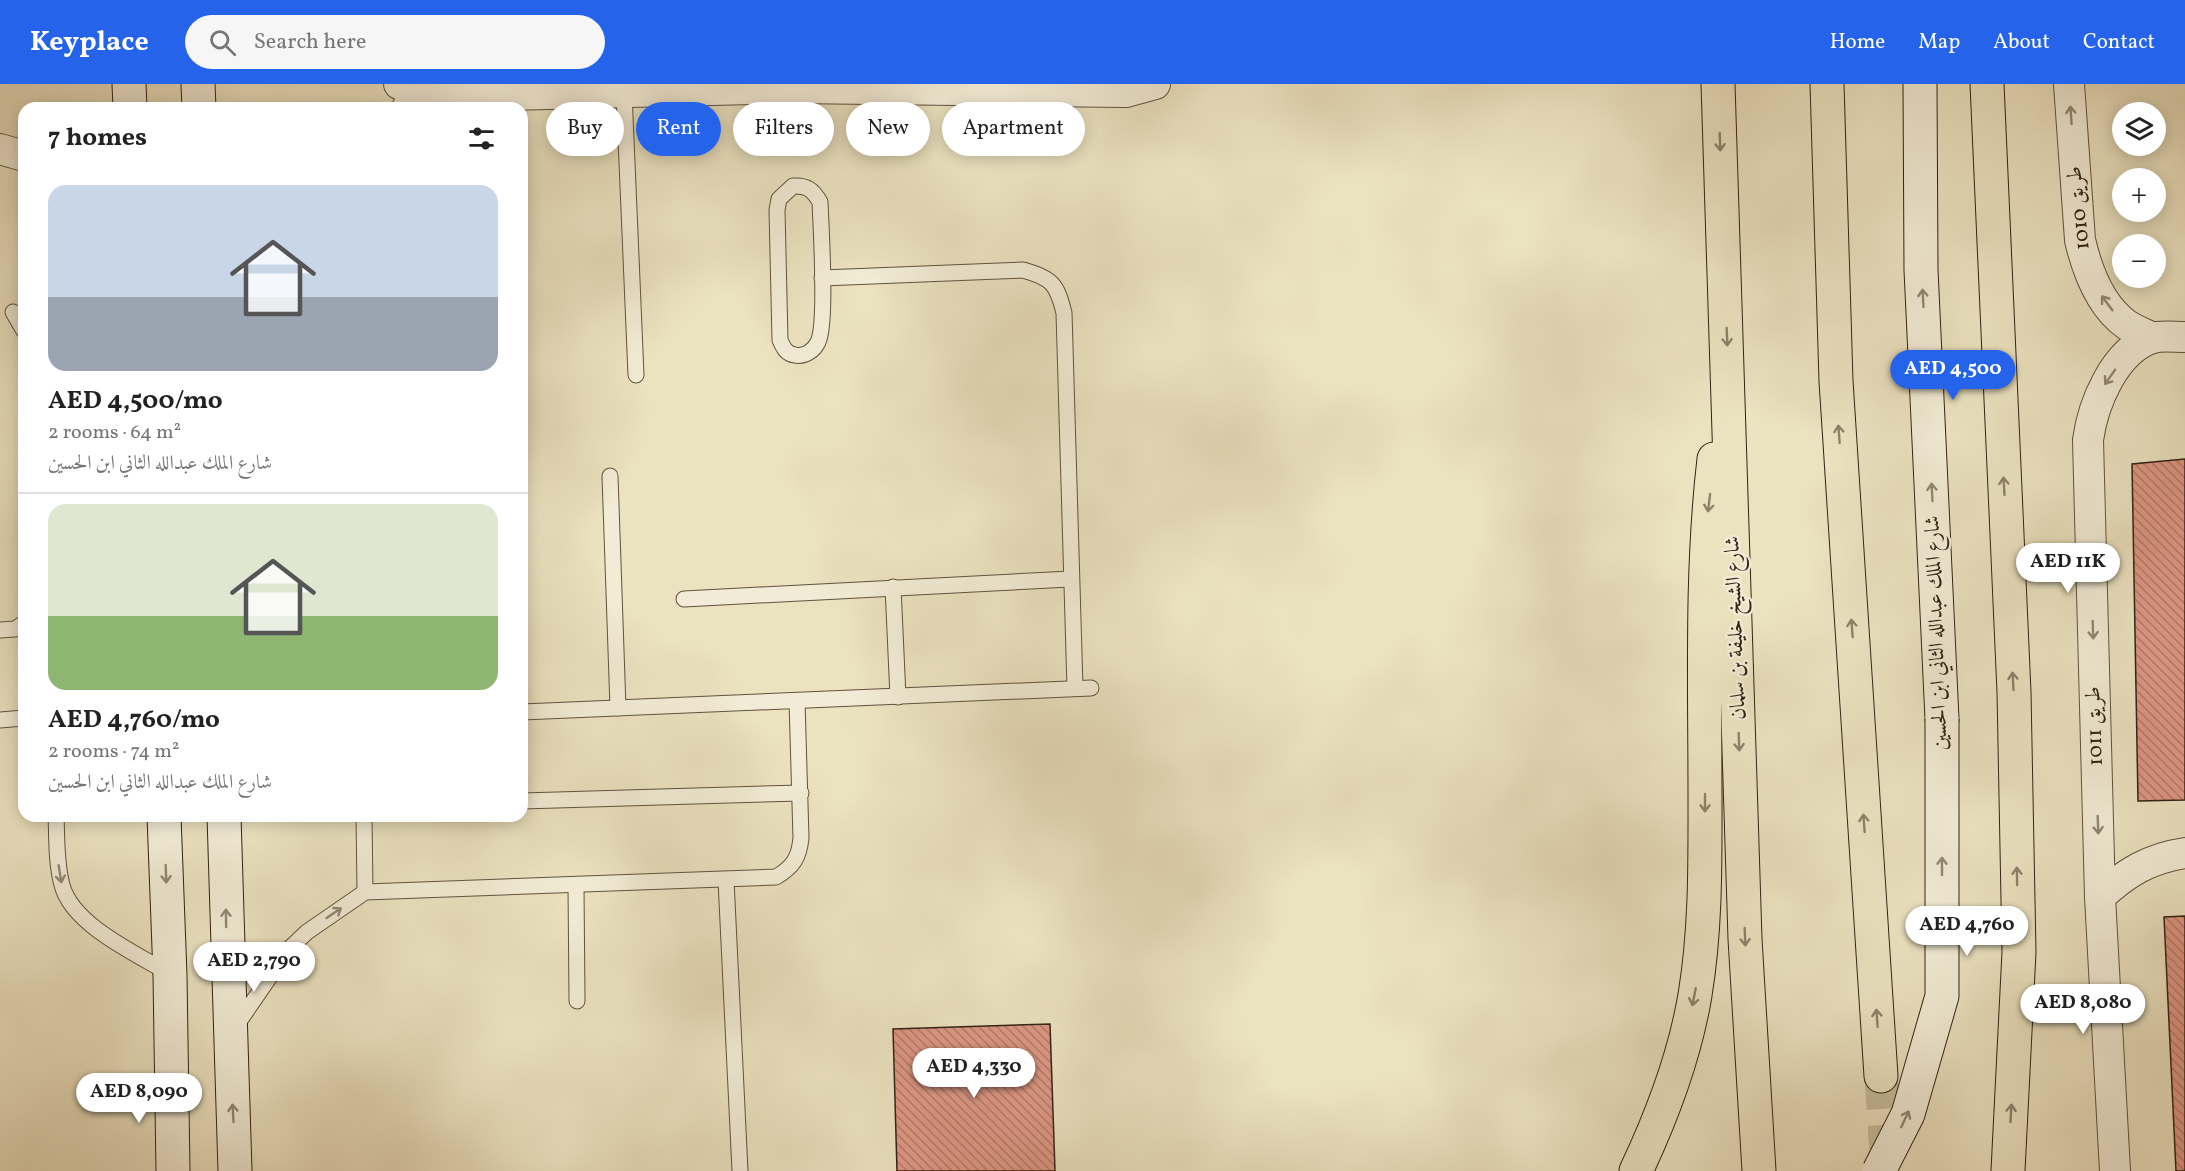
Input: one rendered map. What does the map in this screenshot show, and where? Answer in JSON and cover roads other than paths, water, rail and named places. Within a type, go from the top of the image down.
[{"type":"highway","name":"شارع الشيخ خليفة بن سلمان","points":[[1718,84],[1745,939],[1759,1171]]},
{"type":"highway","points":[[1827,84],[1836,381],[1881,1076]]},
{"type":"highway","points":[[1987,84],[2013,692],[2018,928],[2008,1171]]},
{"type":"highway","points":[[1636,1171],[1676,1073],[1696,985],[1704,918],[1707,516],[1728,383]]},
{"type":"main road","points":[[129,84],[130,102]]},
{"type":"main road","points":[[198,84],[199,102]]},
{"type":"main road","name":"شارع الملك عبدالله الثاني ابن الحسين","points":[[1879,1171],[1908,1114],[1942,996],[1942,719],[1921,270],[1920,84]]},
{"type":"main road","points":[[164,822],[170,975],[173,1171]]},
{"type":"main road","points":[[224,822],[235,1171]]},
{"type":"main road","points":[[158,1171],[171,1083]]},
{"type":"street","points":[[399,84],[433,86],[469,96]]},
{"type":"street","points":[[438,102],[469,96],[791,86],[1126,92],[1155,84]]},
{"type":"street","name":"طريق 1010","points":[[2069,84],[2080,240],[2086,264],[2096,287],[2110,307],[2127,325],[2153,338]]},
{"type":"street","points":[[0,149],[18,154]]},
{"type":"street","points":[[2153,338],[2185,337]]},
{"type":"street","name":"طريق 1011","points":[[2115,1171],[2100,897],[2088,440],[2090,420],[2105,384],[2134,350],[2153,338]]},
{"type":"street","points":[[2100,897],[2120,878],[2144,864],[2185,853]]},
{"type":"lane","points":[[624,92],[636,375]]},
{"type":"lane","points":[[793,186],[803,186],[814,191],[820,202],[822,278],[821,331],[818,342],[812,350],[802,355],[793,355],[784,350],[780,340],[777,210],[779,200],[793,186]]},
{"type":"lane","points":[[822,278],[1023,270],[1046,276],[1059,292],[1064,313],[1070,579],[1075,688]]},
{"type":"lane","points":[[13,312],[18,321]]},
{"type":"lane","points":[[610,476],[618,708]]},
{"type":"lane","points":[[684,599],[1070,579]]},
{"type":"lane","points":[[892,587],[897,697]]},
{"type":"lane","points":[[0,630],[18,627]]},
{"type":"lane","points":[[528,712],[1091,688]]},
{"type":"lane","points":[[229,1036],[289,948],[307,932],[365,892],[726,880],[776,877],[790,869],[799,855],[800,846],[801,793],[797,701]]},
{"type":"lane","points":[[0,720],[18,721]]},
{"type":"lane","points":[[528,801],[801,793]]},
{"type":"lane","points":[[56,822],[58,868],[62,887],[70,905],[84,920],[170,975]]},
{"type":"lane","points":[[364,822],[365,892]]},
{"type":"lane","points":[[726,880],[740,1171]]},
{"type":"lane","points":[[576,886],[577,1001]]},
{"type":"tunnel","points":[[1881,1076],[1887,1169]]}]
